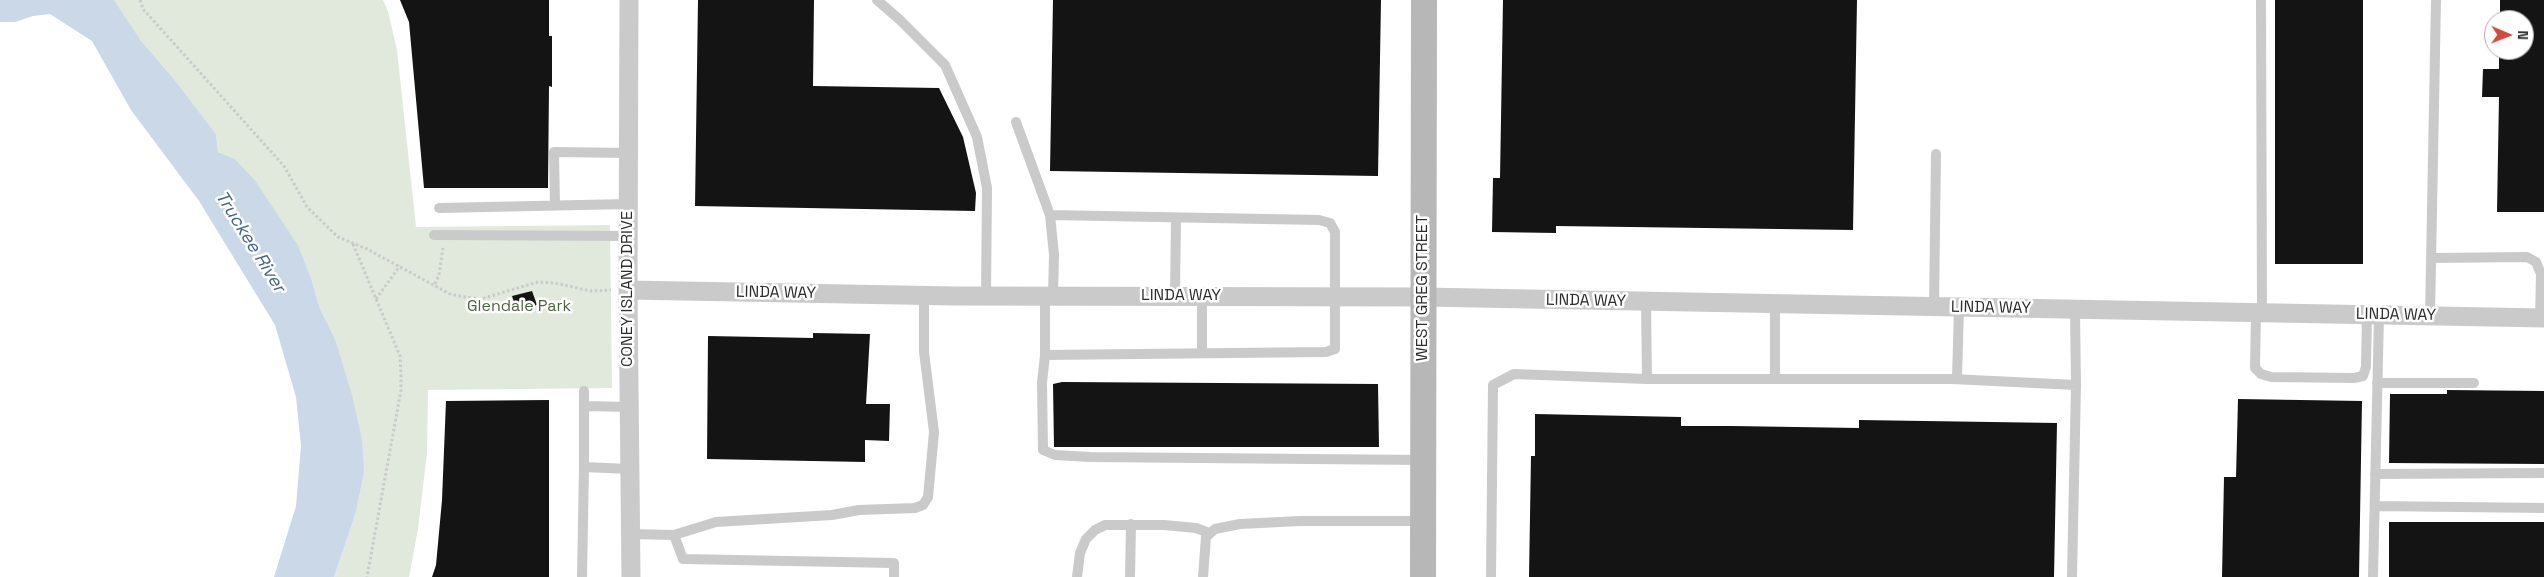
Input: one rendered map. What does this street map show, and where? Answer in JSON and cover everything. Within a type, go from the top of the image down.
[{"type":"main road","name":"WEST GREG STREET","points":[[1423,577],[1424,0]]},
{"type":"street","name":"CONEY ISLAND DRIVE","points":[[629,0],[628,290],[631,577]]},
{"type":"street","name":"LINDA WAY","points":[[628,290],[986,296],[1423,297],[2542,318]]},
{"type":"lane","points":[[877,0],[945,65],[977,137],[987,188],[986,296]]},
{"type":"lane","points":[[2261,0],[2259,313],[2256,368],[2260,374],[2271,377],[2354,378],[2363,376],[2366,367],[2373,315]]},
{"type":"lane","points":[[2430,316],[2436,0]]},
{"type":"lane","points":[[1016,122],[1050,216],[1054,256],[1042,383],[1043,450],[1054,455],[1090,457],[1424,460]]},
{"type":"lane","points":[[554,205],[554,152],[628,153]]},
{"type":"lane","points":[[1934,307],[1936,154]]},
{"type":"lane","points":[[439,208],[628,204]]},
{"type":"lane","points":[[1045,355],[1326,352],[1335,349],[1335,232],[1330,223],[1319,220],[1050,216]]},
{"type":"lane","points":[[1175,296],[1176,218]]},
{"type":"lane","points":[[439,235],[628,236]]},
{"type":"lane","points":[[2431,258],[2527,258],[2536,262],[2541,274],[2542,318]]},
{"type":"lane","points":[[630,534],[674,536],[716,522],[832,515],[859,510],[915,508],[923,505],[928,498],[934,432],[924,352],[924,295]]},
{"type":"lane","points":[[1202,296],[1202,353]]},
{"type":"lane","points":[[1646,302],[1647,378]]},
{"type":"lane","points":[[1775,304],[1775,378]]},
{"type":"lane","points":[[1957,379],[1959,307]]},
{"type":"lane","points":[[2072,577],[2076,385],[2075,310]]},
{"type":"lane","points":[[2373,315],[2377,383],[2373,577]]},
{"type":"lane","points":[[1491,577],[1492,385],[1514,374],[1647,378],[1957,379],[2076,385]]},
{"type":"lane","points":[[2377,383],[2474,383]]},
{"type":"lane","points":[[582,577],[584,392]]},
{"type":"lane","points":[[584,406],[629,407]]},
{"type":"lane","points":[[584,467],[630,469]]},
{"type":"lane","points":[[2375,474],[2544,473]]},
{"type":"lane","points":[[2375,506],[2544,508]]},
{"type":"lane","points":[[1203,577],[1206,538],[1215,529],[1240,524],[1318,521],[1424,521]]},
{"type":"lane","points":[[1077,577],[1080,552],[1086,539],[1095,530],[1105,525],[1131,524],[1196,528],[1209,533]]},
{"type":"lane","points":[[1130,577],[1131,524]]},
{"type":"lane","points":[[674,536],[683,559],[894,563],[894,577]]},
{"type":"path","points":[[140,0],[144,9],[284,166],[306,207],[338,237],[400,266],[450,294],[481,299],[538,282],[555,283],[591,291],[628,290]]},
{"type":"path","points":[[435,284],[441,266],[439,235]]},
{"type":"path","points":[[353,244],[400,356],[401,390],[367,577]]},
{"type":"path","points":[[376,300],[400,266]]},
{"type":"green space","name":"Glendale Park","points":[[114,0],[383,0],[388,11],[397,50],[416,227],[610,225],[612,388],[428,390],[427,453],[418,529],[409,577],[334,577],[356,512],[364,473],[335,339],[320,309],[311,278],[298,245],[255,180],[235,159],[218,152],[216,134],[174,79],[142,42]]},
{"type":"water","name":"Truckee River","points":[[0,0],[114,0],[142,42],[174,79],[216,134],[218,152],[235,159],[255,180],[298,245],[311,278],[320,309],[335,339],[352,395],[362,440],[364,473],[356,512],[334,577],[274,577],[296,506],[301,446],[296,397],[275,325],[199,201],[131,110],[92,41],[50,14],[33,16],[15,22],[0,22]]},
{"type":"building","points":[[400,0],[549,0],[549,36],[552,36],[552,87],[549,86],[548,188],[424,188],[409,22]]},
{"type":"building","points":[[698,0],[814,0],[813,86],[939,88],[963,137],[976,193],[975,211],[695,206]]},
{"type":"building","points":[[1053,0],[1381,0],[1378,176],[1050,171]]},
{"type":"building","points":[[1503,0],[1857,0],[1853,230],[1556,226],[1556,233],[1492,232],[1493,178],[1500,178]]},
{"type":"building","points":[[2275,0],[2363,0],[2363,264],[2275,264]]},
{"type":"building","points":[[2500,0],[2544,0],[2544,212],[2497,212],[2499,97],[2482,97],[2483,69],[2499,69],[2499,60],[2534,60],[2534,10],[2500,10]]},
{"type":"building","points":[[532,291],[537,305],[517,311],[512,296]]},
{"type":"building","points":[[813,333],[870,334],[866,404],[890,404],[889,441],[865,440],[865,462],[707,459],[708,336],[813,338]]},
{"type":"building","points":[[1062,382],[1378,384],[1379,447],[1054,447],[1053,384]]},
{"type":"building","points":[[2447,390],[2544,391],[2544,464],[2389,463],[2390,394],[2447,394]]},
{"type":"building","points":[[2238,399],[2362,401],[2359,577],[2222,577],[2224,477],[2236,477]]},
{"type":"building","points":[[549,400],[549,577],[432,577],[436,565],[442,500],[446,401]]},
{"type":"building","points":[[1535,414],[1681,417],[1681,426],[1859,428],[1859,420],[2057,423],[2054,577],[1529,577],[1531,456],[1535,456]]},
{"type":"building","points":[[2389,522],[2544,522],[2544,577],[2389,577]]}]
